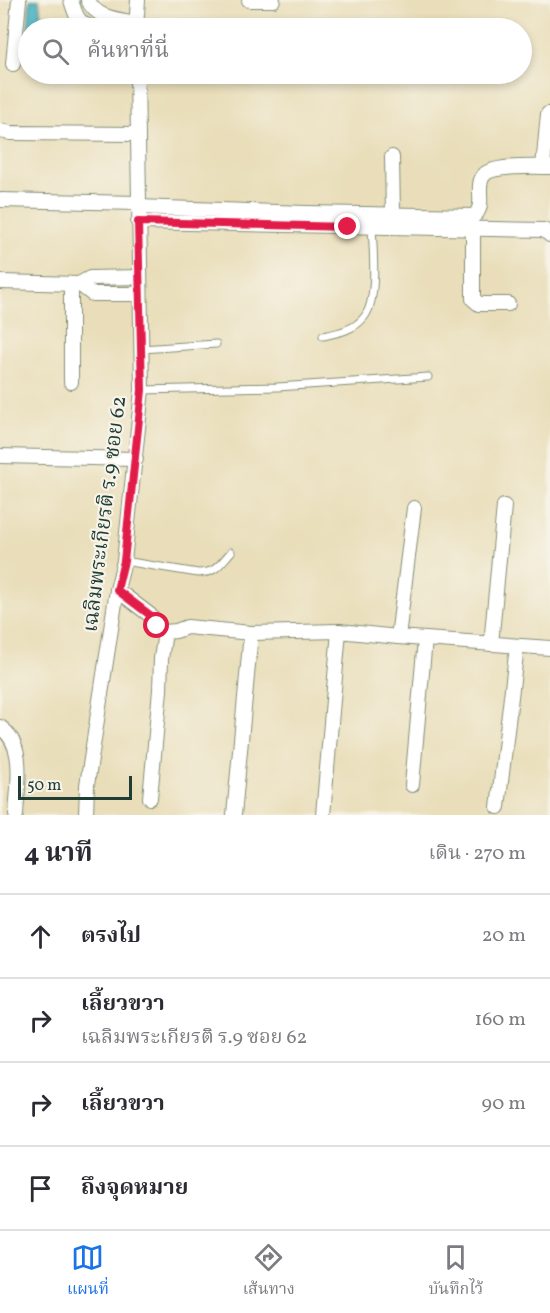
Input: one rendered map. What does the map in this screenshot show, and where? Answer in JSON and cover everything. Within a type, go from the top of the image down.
[{"type":"street","points":[[13,64],[19,0]]},
{"type":"street","points":[[71,0],[78,18]]},
{"type":"street","points":[[88,0],[92,9],[110,18]]},
{"type":"street","points":[[137,18],[138,0]]},
{"type":"street","points":[[249,0],[273,0]]},
{"type":"street","name":"เฉลิมพระเกียรติ ร.9 ซอย 62","points":[[87,815],[87,785],[117,590],[124,561],[142,390],[137,84]]},
{"type":"street","points":[[0,200],[474,216],[480,208],[481,178],[484,174],[505,169],[546,167],[548,114]]},
{"type":"street","points":[[0,131],[137,134]]},
{"type":"street","points":[[392,158],[393,214]]},
{"type":"street","points":[[138,222],[544,230],[550,235]]},
{"type":"street","points":[[474,229],[473,299],[478,304],[508,304]]},
{"type":"street","points":[[0,282],[75,284],[90,278],[140,277]]},
{"type":"street","points":[[75,284],[92,294],[140,294]]},
{"type":"street","points":[[71,382],[75,284]]},
{"type":"street","points":[[0,456],[136,459]]},
{"type":"street","points":[[491,644],[504,506]]},
{"type":"street","points":[[398,638],[414,508]]},
{"type":"street","points":[[117,590],[150,615],[157,626],[165,632],[176,632],[187,627],[251,633],[339,631],[398,638],[550,648]]},
{"type":"street","points":[[323,815],[339,631]]},
{"type":"street","points":[[150,798],[165,632]]},
{"type":"street","points":[[234,815],[251,633]]},
{"type":"street","points":[[412,785],[425,639]]},
{"type":"street","points":[[498,807],[518,646]]},
{"type":"street","points":[[0,727],[14,744],[18,761],[16,815]]},
{"type":"lane","points":[[323,336],[345,331],[365,316],[368,310],[374,272],[372,227]]},
{"type":"lane","points":[[141,349],[216,344]]},
{"type":"lane","points":[[142,390],[277,387],[428,377]]},
{"type":"lane","points":[[124,561],[209,573],[216,569],[231,552]]},
{"type":"water","points":[[30,0],[39,0],[42,18],[29,18]]},
{"type":"route","points":[[157,626],[150,615],[117,590],[124,561],[142,390],[138,222],[348,227]]}]
